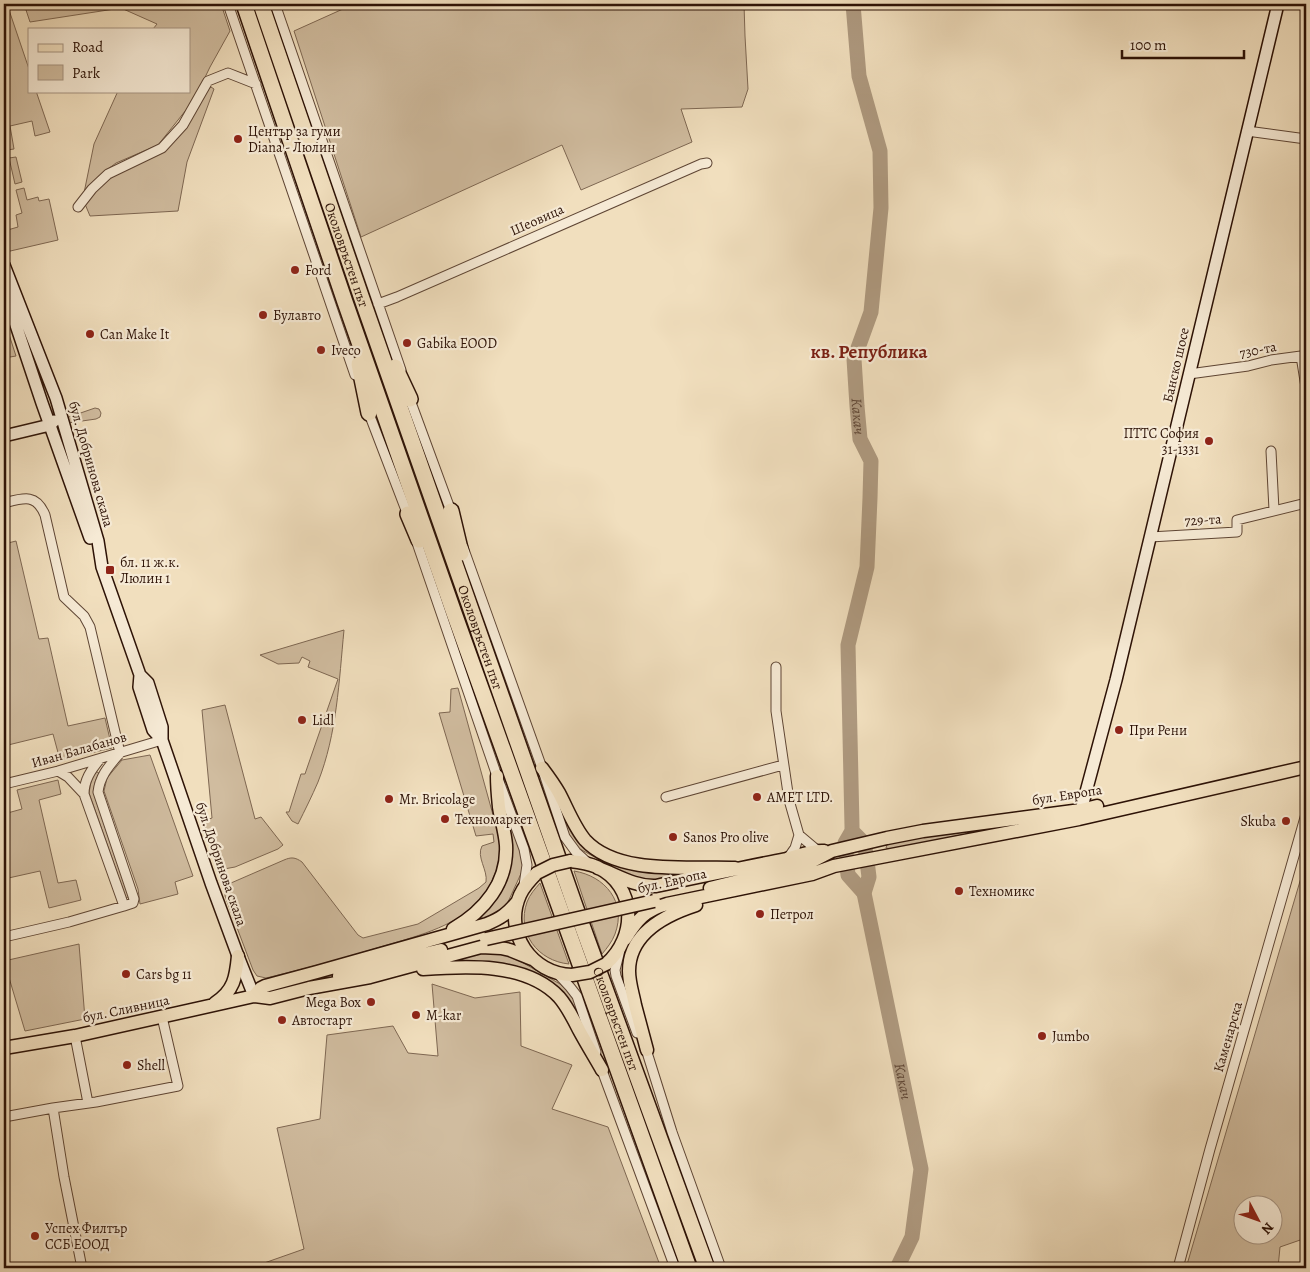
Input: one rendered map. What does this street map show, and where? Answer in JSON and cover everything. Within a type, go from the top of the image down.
[{"type":"highway","name":"Околовръстен път","points":[[244,4],[345,302],[454,614],[689,1268]]},
{"type":"highway","name":"Околовръстен път","points":[[261,4],[574,906],[707,1268]]},
{"type":"highway","points":[[361,296],[410,399]]},
{"type":"highway","points":[[345,302],[369,413]]},
{"type":"highway","points":[[451,511],[478,628]]},
{"type":"highway","points":[[408,514],[454,614]]},
{"type":"main road","name":"Банско шосе","points":[[1080,815],[1116,680],[1278,4]]},
{"type":"main road","name":"бул. Добринова скала","points":[[4,264],[61,414],[98,541],[102,567]]},
{"type":"main road","name":"бул. Добринова скала","points":[[4,289],[92,545],[102,567],[140,675],[139,687],[153,730],[162,740],[209,877],[254,996]]},
{"type":"main road","points":[[4,436],[50,425],[61,414]]},
{"type":"main road","points":[[50,425],[66,432]]},
{"type":"main road","name":"бул. Европа","points":[[572,920],[807,864],[832,852],[879,840],[923,831],[1080,815],[1306,760]]},
{"type":"main road","name":"бул. Европа","points":[[623,942],[635,924],[654,908],[812,874],[834,866],[1306,767]]},
{"type":"main road","points":[[542,768],[558,791],[584,839],[604,854],[619,861],[644,865],[735,868]]},
{"type":"main road","points":[[436,938],[466,921],[479,911],[489,899],[502,872],[506,846],[496,776]]},
{"type":"main road","name":"бул. Европа","points":[[594,866],[628,880],[647,886],[656,886],[818,851],[832,852]]},
{"type":"main road","points":[[570,861],[594,866],[609,875],[616,882],[624,896],[628,913],[627,930],[623,942],[606,964],[590,972],[572,975],[557,973],[543,967],[532,959],[523,947],[516,930],[515,920],[518,902],[524,888],[537,873],[553,865],[570,861]]},
{"type":"main road","name":"бул. Европа","points":[[807,864],[834,866]]},
{"type":"main road","points":[[647,1050],[631,987],[629,970],[630,959],[638,942],[650,927],[660,921],[723,893]]},
{"type":"main road","name":"бул. Сливница","points":[[254,996],[264,986],[487,924],[499,919],[518,902]]},
{"type":"main road","name":"бул. Сливница","points":[[309,988],[357,970],[572,920]]},
{"type":"main road","name":"бул. Сливница","points":[[4,1048],[75,1036],[254,996],[270,998],[396,970],[481,947],[510,950],[532,959]]},
{"type":"main road","points":[[209,1007],[222,999],[232,986],[238,956]]},
{"type":"main road","points":[[396,970],[471,966],[504,970],[523,974],[534,979],[559,997],[570,1012],[602,1070]]},
{"type":"main road","name":"бул. Сливница","points":[[317,972],[357,970]]},
{"type":"street","points":[[228,4],[351,363],[408,514],[496,776],[526,859],[527,869],[524,888]]},
{"type":"street","name":"Околовръстен път","points":[[275,4],[410,399],[565,837],[576,852],[594,866]]},
{"type":"street","points":[[78,206],[108,174],[162,148],[183,125],[208,81],[228,73],[256,84]]},
{"type":"street","points":[[1247,131],[1306,139]]},
{"type":"street","name":"Шеовица","points":[[378,304],[707,163]]},
{"type":"street","name":"730-та","points":[[1190,374],[1301,356],[1306,387]]},
{"type":"street","points":[[1271,451],[1274,510]]},
{"type":"street","points":[[4,503],[28,498],[42,507],[64,597],[84,616],[90,627],[120,753],[102,775],[98,792],[134,895],[134,899],[128,904],[69,922],[4,937]]},
{"type":"street","name":"729-та","points":[[1150,537],[1237,532],[1237,520],[1306,503]]},
{"type":"street","points":[[776,668],[776,711],[788,800],[799,835],[818,851]]},
{"type":"street","name":"Иван Балабанов","points":[[4,784],[58,771],[162,740]]},
{"type":"street","points":[[84,794],[89,774],[100,759]]},
{"type":"street","points":[[666,796],[783,765]]},
{"type":"street","points":[[58,771],[68,777],[84,794],[128,904]]},
{"type":"street","name":"Каменарска","points":[[1178,1268],[1306,814]]},
{"type":"street","points":[[788,858],[795,848],[799,835]]},
{"type":"street","points":[[623,942],[616,976],[638,1033],[647,1050],[672,1132],[721,1268]]},
{"type":"street","points":[[557,973],[576,996],[675,1268]]},
{"type":"street","points":[[4,1117],[178,1086],[162,1017]]},
{"type":"street","points":[[75,1036],[88,1103]]},
{"type":"street","points":[[53,1108],[82,1268]]},
{"type":"green space","points":[[4,4],[7,4],[28,66],[28,92],[36,92],[50,132],[35,136],[32,121],[10,126],[14,149],[7,150],[4,135],[4,23],[6,22]]},
{"type":"green space","points":[[24,4],[221,4],[230,31],[194,100],[158,145],[116,163],[104,172],[84,193],[94,144],[118,92],[190,92],[190,28],[154,28],[157,24],[121,8],[30,22]]},
{"type":"green space","points":[[354,4],[744,4],[748,89],[742,107],[681,109],[692,142],[581,190],[562,145],[361,237],[294,31]]},
{"type":"green space","points":[[211,87],[214,89],[187,162],[178,211],[90,216],[85,204],[101,184],[126,169],[164,151],[184,131],[208,89]]},
{"type":"green space","points":[[16,157],[22,182],[15,184],[9,158]]},
{"type":"green space","points":[[24,188],[27,200],[38,197],[39,201],[49,199],[58,240],[6,252],[4,231],[18,227],[16,215],[22,213],[16,190]]},
{"type":"green space","points":[[4,319],[16,356],[4,358]]},
{"type":"green space","points":[[95,408],[99,409],[100,417],[68,423],[66,418]]},
{"type":"green space","points":[[16,541],[39,639],[48,638],[68,726],[105,718],[112,748],[60,760],[53,734],[4,746],[4,544]]},
{"type":"green space","points":[[344,630],[339,688],[329,745],[318,782],[298,824],[292,821],[286,812],[289,812],[301,774],[305,774],[338,679],[308,667],[310,661],[302,657],[299,663],[278,664],[260,655]]},
{"type":"green space","points":[[458,688],[498,836],[499,862],[495,875],[485,893],[477,903],[457,919],[432,931],[352,956],[266,978],[257,976],[253,970],[225,892],[231,883],[284,860],[293,858],[302,862],[358,935],[363,938],[418,924],[486,882],[480,855],[482,846],[494,842],[493,834],[476,836],[439,713],[450,712],[451,689]]},
{"type":"green space","points":[[225,705],[255,819],[261,817],[283,845],[278,849],[235,867],[224,869],[216,861],[203,821],[212,818],[202,710]]},
{"type":"green space","points":[[150,755],[193,876],[175,882],[178,894],[140,904],[138,889],[104,791],[107,778],[122,760]]},
{"type":"green space","points":[[95,771],[99,773],[95,782],[94,792],[130,896],[126,898],[89,793]]},
{"type":"green space","points":[[58,780],[61,794],[39,800],[58,883],[76,880],[81,900],[49,908],[40,871],[4,879],[4,814],[22,809],[17,790]]},
{"type":"green space","points":[[555,797],[594,853],[700,871],[655,883],[627,875],[580,849],[571,840]]},
{"type":"green space","points":[[505,808],[522,853],[524,867],[508,902],[499,914],[467,924],[503,879]]},
{"type":"green space","points":[[987,829],[989,832],[891,849],[886,848],[887,844],[912,839]]},
{"type":"green space","points":[[574,871],[595,878],[611,892],[615,901],[618,911],[618,922],[611,942],[602,954]]},
{"type":"green space","points":[[1303,871],[1306,871],[1306,1238],[1280,1247],[1278,1268],[1186,1268]]},
{"type":"green space","points":[[540,883],[569,964],[558,962],[539,951],[532,944],[527,934],[524,913],[531,894]]},
{"type":"green space","points":[[79,944],[85,1019],[25,1031],[4,961]]},
{"type":"green space","points":[[484,950],[513,957],[560,984],[569,992],[578,1006],[587,1035],[557,989],[443,961]]},
{"type":"green space","points":[[432,984],[475,998],[520,992],[521,1046],[572,1065],[552,1109],[608,1127],[661,1268],[250,1268],[304,1249],[277,1128],[320,1119],[327,1035],[393,1026],[408,1053],[438,1056]]},
{"type":"waterway","name":"Какач","points":[[853,4],[859,76],[880,151],[881,208],[871,312],[854,359],[860,439],[871,461],[867,567],[848,645],[852,831],[845,843],[848,875],[864,893]]},
{"type":"waterway","name":"Какач","points":[[855,834],[863,842],[866,853],[869,877],[864,893],[921,1169],[912,1237],[897,1268]]},
{"type":"place","name":"Център за гуми Diana - Люлин","points":[[238,139]]},
{"type":"place","name":"Ford","points":[[295,270]]},
{"type":"place","name":"Булавто","points":[[263,315]]},
{"type":"place","name":"Can Make It","points":[[90,334]]},
{"type":"place","name":"Gabika EOOD","points":[[407,343]]},
{"type":"place","name":"Iveco","points":[[321,350]]},
{"type":"place","name":"ПТТС София 31-1331","points":[[1209,441]]},
{"type":"place","name":"бл. 11 ж.к. Люлин 1","points":[[110,570]]},
{"type":"place","name":"Lidl","points":[[302,720]]},
{"type":"place","name":"При Рени","points":[[1119,730]]},
{"type":"place","name":"AMET LTD.","points":[[757,797]]},
{"type":"place","name":"Mr. Bricolage","points":[[389,799]]},
{"type":"place","name":"Техномаркет","points":[[445,819]]},
{"type":"place","name":"Skuba","points":[[1286,821]]},
{"type":"place","name":"Sanos Pro olive","points":[[673,837]]},
{"type":"place","name":"Техномикс","points":[[959,891]]},
{"type":"place","name":"Петрол","points":[[760,914]]},
{"type":"place","name":"Cars bg 11","points":[[126,974]]},
{"type":"place","name":"Mega Box","points":[[371,1002]]},
{"type":"place","name":"M-kar","points":[[416,1015]]},
{"type":"place","name":"Автостарт","points":[[282,1020]]},
{"type":"place","name":"Jumbo","points":[[1042,1036]]},
{"type":"place","name":"Shell","points":[[127,1065]]},
{"type":"place","name":"Успех Филтър ССБ ЕООД","points":[[35,1236]]},
{"type":"district","name":"кв. Република","points":[[869,352]]}]
